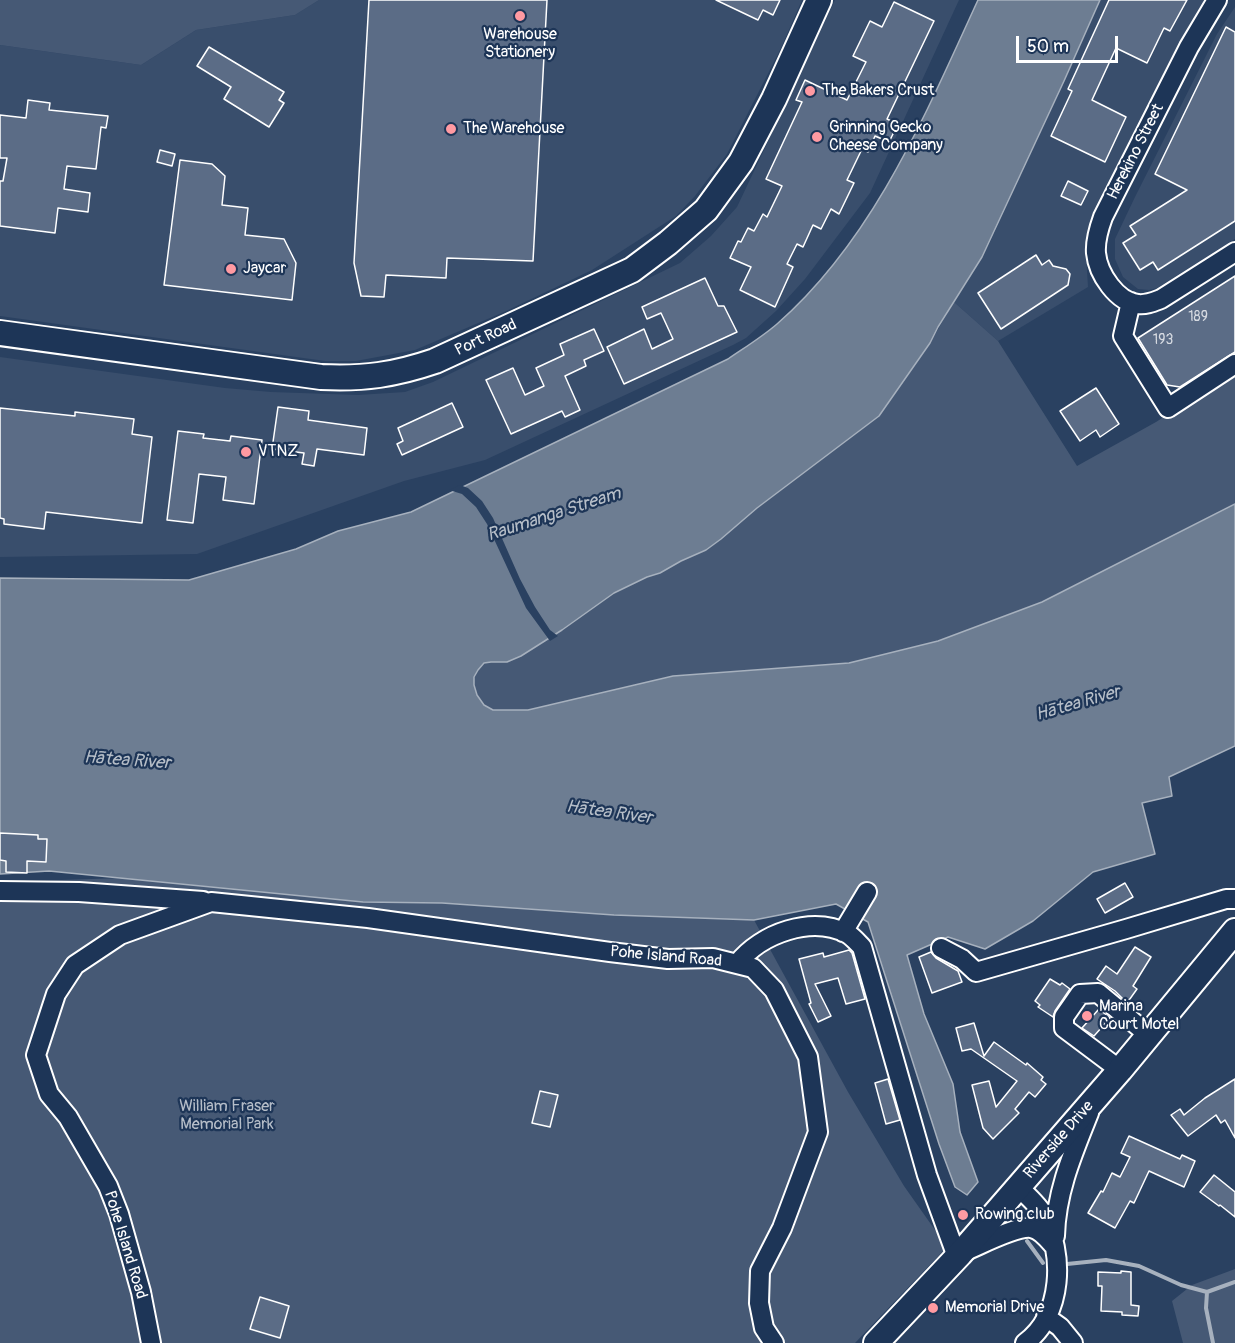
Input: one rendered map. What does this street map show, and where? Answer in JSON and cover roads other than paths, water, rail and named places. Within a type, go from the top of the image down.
[{"type":"main road","name":"Port Road","points":[[0,333],[350,379],[413,369],[435,361],[632,270],[706,210],[741,162],[774,99],[819,0]]},
{"type":"main road","name":"Riverside Drive","points":[[876,1343],[958,1255],[1150,1036],[1235,931]]},
{"type":"street","name":"Herekino Street","points":[[1131,302],[1123,299],[1113,290],[1099,267],[1096,253],[1099,229],[1189,46],[1217,0]]},
{"type":"street","points":[[1235,252],[1161,299],[1141,305],[1131,302],[1123,336],[1168,408],[1235,364]]},
{"type":"street","name":"Pohe Island Road","points":[[0,891],[79,892],[211,902],[368,918],[668,959],[713,957],[753,968],[774,990],[808,1057],[818,1132],[782,1228],[760,1270],[759,1303],[764,1328],[774,1343]]},
{"type":"street","points":[[843,932],[867,892]]},
{"type":"street","points":[[941,948],[962,958],[975,972],[1226,899],[1235,899]]},
{"type":"street","name":"Pohe Island Road","points":[[151,1343],[141,1292],[119,1214],[108,1186],[68,1117],[49,1094],[36,1055],[56,994],[75,965],[120,935],[211,902]]},
{"type":"street","points":[[737,964],[761,941],[790,929],[814,927],[836,929],[850,936],[862,947],[927,1175],[958,1255],[1022,1228],[1033,1228],[1039,1231],[1055,1246]]},
{"type":"street","points":[[1120,1070],[1064,1028],[1064,1017],[1080,994],[1098,993],[1150,1036]]},
{"type":"street","points":[[1055,1246],[1055,1224],[1059,1198],[1067,1169],[1094,1100]]},
{"type":"street","points":[[1018,1187],[1042,1213],[1051,1231],[1056,1253],[1057,1281],[1050,1311],[1040,1328],[1025,1343]]},
{"type":"street","points":[[1046,1317],[1060,1327],[1073,1343]]},
{"type":"water","points":[[978,0],[1100,0],[982,257],[930,343],[879,416],[757,508],[706,550],[614,593],[521,656],[507,662],[484,663],[474,677],[477,695],[484,705],[493,710],[528,710],[673,676],[849,663],[938,641],[1042,602],[1235,504],[1235,746],[1169,777],[1172,796],[1142,803],[1155,854],[1093,872],[1033,921],[985,949],[948,937],[907,955],[924,1014],[953,1084],[960,1132],[978,1182],[967,1195],[955,1187],[939,1144],[868,922],[836,904],[754,920],[614,915],[442,903],[363,902],[49,871],[0,874],[0,578],[189,580],[296,549],[338,531],[411,512],[728,359],[777,324],[842,254],[894,173],[917,131]]},
{"type":"waterway","points":[[1027,1241],[1043,1263]]},
{"type":"waterway","points":[[1067,1264],[1106,1260],[1139,1266],[1181,1285],[1207,1292],[1235,1282]]},
{"type":"waterway","points":[[1207,1292],[1206,1308],[1213,1343]]},
{"type":"place","name":"Warehouse Stationery","points":[[520,16]]},
{"type":"place","name":"The Bakers Crust","points":[[810,91]]},
{"type":"place","name":"The Warehouse","points":[[451,129]]},
{"type":"place","name":"Grinning Gecko Cheese Company","points":[[817,137]]},
{"type":"place","name":"Jaycar","points":[[231,269]]},
{"type":"place","name":"VTNZ","points":[[246,452]]},
{"type":"place","name":"Marina Court Motel","points":[[1087,1016]]},
{"type":"place","name":"Rowing club","points":[[963,1215]]},
{"type":"place","name":"Memorial Drive","points":[[933,1308]]},
{"type":"water label","name":"Raumanga Stream","points":[[554,515]]},
{"type":"water label","name":"Hātea River","points":[[1078,704]]},
{"type":"water label","name":"Hātea River","points":[[127,761]]},
{"type":"water label","name":"Hātea River","points":[[609,813]]},
{"type":"park label","name":"William Fraser Memorial Park","points":[[227,1116]]}]
